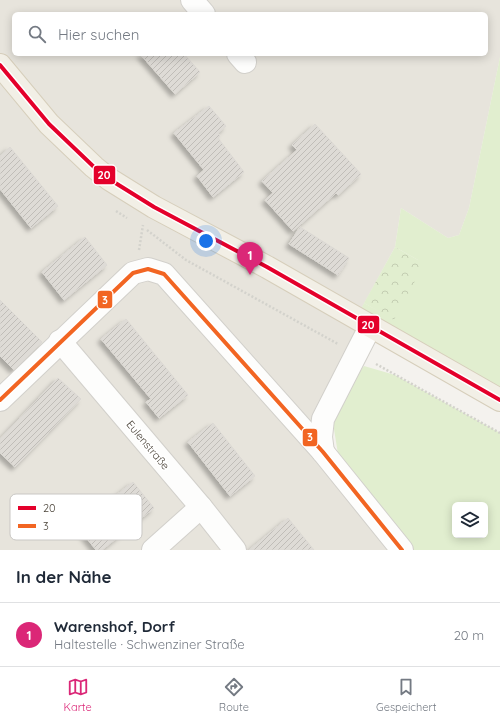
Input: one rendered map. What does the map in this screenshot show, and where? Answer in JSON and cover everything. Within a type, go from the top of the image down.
[{"type":"main road","points":[[0,65],[49,124],[94,167],[109,179],[154,207],[267,268],[500,400]]},
{"type":"street","points":[[192,0],[202,12]]},
{"type":"street","points":[[0,398],[133,274],[148,269],[164,274],[323,452],[402,550]]},
{"type":"street","points":[[323,452],[321,437],[323,419],[370,327]]},
{"type":"street","name":"Eulenstraße","points":[[60,341],[201,507],[235,550]]},
{"type":"street","points":[[152,550],[201,507]]},
{"type":"path","points":[[148,269],[138,256],[143,227],[154,207]]},
{"type":"path","points":[[143,227],[186,260],[500,432]]},
{"type":"shaded area","points":[[0,0],[500,0],[500,57],[469,208],[459,235],[448,238],[401,208],[395,247],[360,311],[357,354],[321,437],[402,550],[0,550]]},
{"type":"green space","points":[[500,57],[500,390],[360,311],[364,303],[394,319],[418,260],[395,247],[401,208],[448,238],[459,235],[469,208]]},
{"type":"green space","points":[[395,247],[418,260],[421,270],[394,320],[364,303]]},
{"type":"green space","points":[[364,366],[395,375],[500,433],[500,550],[409,550],[338,454],[333,423],[356,377]]},
{"type":"building","points":[[142,56],[186,56],[200,72],[175,94]]},
{"type":"building","points":[[209,106],[226,126],[218,133],[220,136],[218,138],[244,172],[213,197],[197,176],[204,170],[174,133]]},
{"type":"building","points":[[315,124],[361,174],[338,195],[336,193],[293,231],[265,200],[273,193],[262,181],[297,150],[292,145]]},
{"type":"building","points":[[10,147],[58,206],[31,228],[0,189],[0,156]]},
{"type":"building","points":[[300,227],[349,258],[338,275],[289,244]]},
{"type":"building","points":[[85,237],[107,265],[64,300],[42,272]]},
{"type":"building","points":[[0,300],[42,342],[14,370],[0,356]]},
{"type":"building","points":[[126,319],[188,395],[159,418],[146,402],[151,399],[101,339]]},
{"type":"building","points":[[58,378],[81,399],[15,467],[0,453],[0,439]]},
{"type":"building","points":[[213,423],[255,476],[230,496],[188,442]]},
{"type":"building","points":[[133,482],[154,508],[142,518],[142,494],[118,494]]},
{"type":"building","points":[[288,518],[314,550],[249,550]]},
{"type":"building","points":[[88,540],[114,540],[102,550],[96,550]]},
{"type":"transit line","name":"20","points":[[0,65],[49,124],[94,167],[109,179],[154,207],[267,267],[500,400]]},
{"type":"transit line","name":"3","points":[[0,400],[133,273],[148,269],[164,274],[323,452],[402,550]]},
{"type":"place","name":"Warenshof, Dorf","points":[[250,275]]}]
